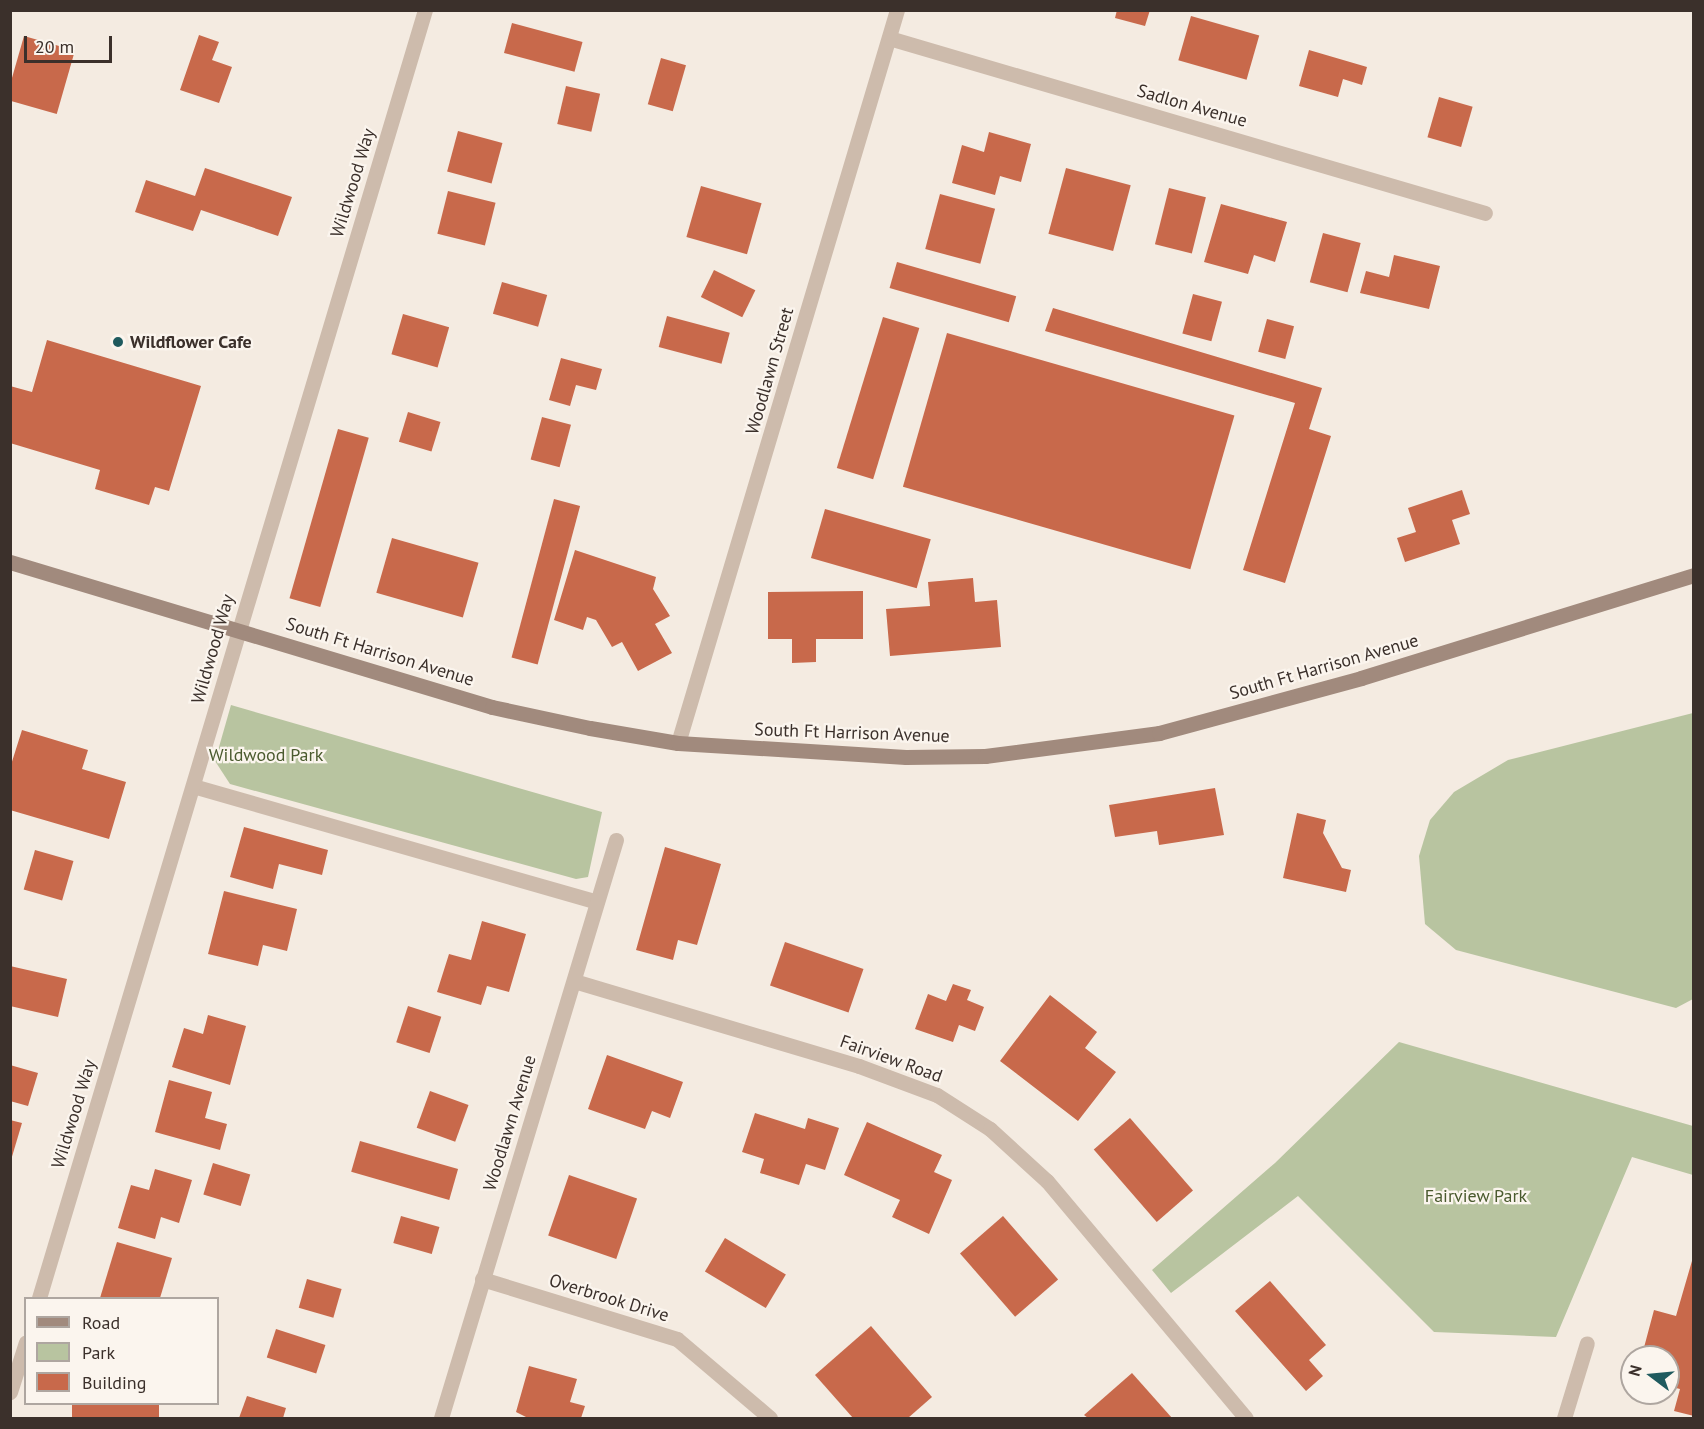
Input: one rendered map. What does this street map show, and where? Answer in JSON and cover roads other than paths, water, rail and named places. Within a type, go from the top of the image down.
[{"type":"main road","name":"South Ft Harrison Avenue","points":[[10,562],[492,706],[678,743],[940,757],[1159,733],[1361,678],[1694,575]]},
{"type":"street","name":"Wildwood Way","points":[[40,1297],[425,10]]},
{"type":"street","name":"Woodlawn Street","points":[[678,743],[897,10]]},
{"type":"street","name":"Sadlon Avenue","points":[[889,38],[1485,213]]},
{"type":"street","points":[[193,786],[597,902]]},
{"type":"street","name":"Woodlawn Avenue","points":[[441,1419],[616,840]]},
{"type":"street","name":"Fairview Road","points":[[574,981],[859,1066],[937,1095],[990,1129],[1047,1181],[1246,1419]]},
{"type":"street","name":"Overbrook Drive","points":[[482,1280],[677,1339],[770,1419]]},
{"type":"street","points":[[1564,1419],[1587,1343]]},
{"type":"street","points":[[10,1392],[24,1348]]},
{"type":"place","name":"Wildflower Cafe","points":[[118,342]]},
{"type":"park label","name":"Wildwood Park","points":[[266,755]]},
{"type":"park label","name":"Fairview Park","points":[[1476,1196]]}]
